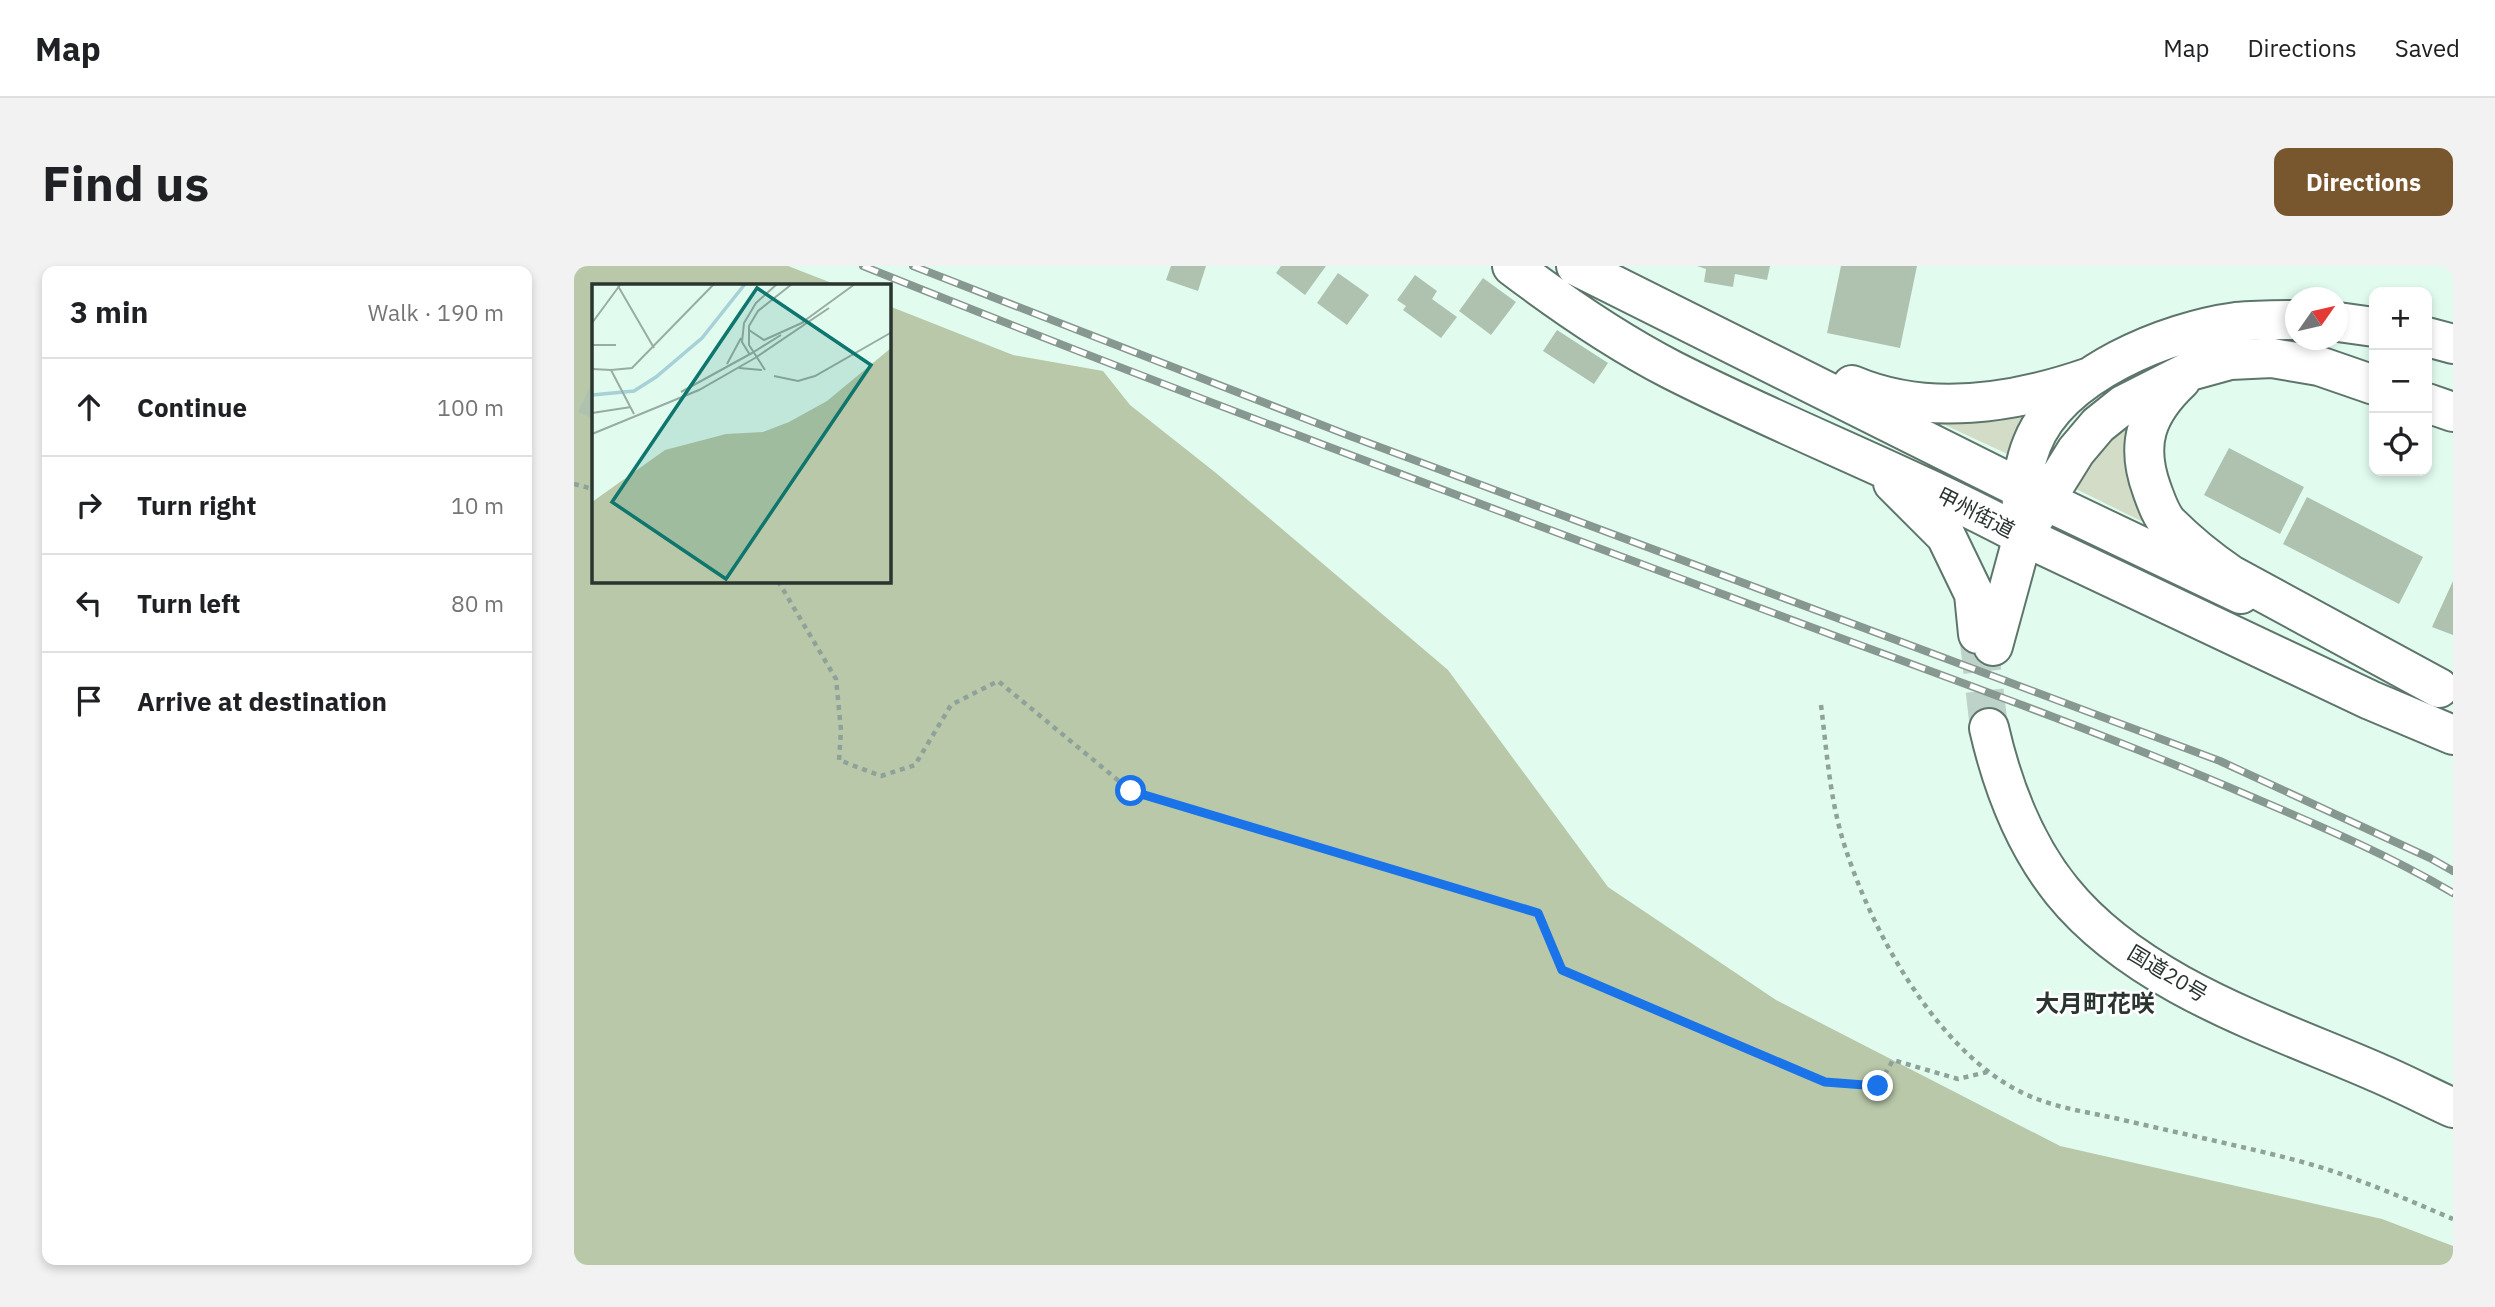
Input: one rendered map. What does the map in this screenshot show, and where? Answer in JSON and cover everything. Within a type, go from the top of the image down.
[{"type":"main road","name":"甲州街道","points":[[1511,266],[1603,330],[1671,370],[1957,501],[2023,536],[2370,700],[2453,735]]},
{"type":"main road","name":"甲州街道","points":[[1576,266],[2032,494],[2446,690]]},
{"type":"main road","points":[[1677,318],[1871,394],[1914,402],[2012,399],[2090,377],[2141,350],[2187,333],[2236,322],[2285,320]]},
{"type":"main road","points":[[2348,323],[2369,326]]},
{"type":"main road","points":[[2432,338],[2453,344]]},
{"type":"main road","points":[[2032,494],[2098,425],[2151,387],[2190,371],[2230,360],[2272,358],[2319,366],[2369,383]]},
{"type":"main road","points":[[2190,371],[2166,394],[2151,417],[2143,442],[2144,468],[2167,522],[2204,556],[2231,575],[2446,690]]},
{"type":"main road","points":[[1862,457],[1907,494],[1946,536],[1974,594],[1986,640],[2023,536],[2032,494],[2032,443],[2049,416],[2090,377]]},
{"type":"main road","points":[[2432,405],[2453,412]]},
{"type":"main road","name":"国道20号","points":[[1989,728],[2006,789],[2040,857],[2063,892],[2107,935],[2162,974],[2255,1022],[2378,1072],[2453,1108]]},
{"type":"path","points":[[574,484],[592,489]]},
{"type":"path","points":[[779,583],[836,679],[841,730],[839,760],[881,776],[915,765],[951,705],[998,681],[1131,791],[1538,913],[1562,970],[1825,1082],[1878,1086],[1894,1060],[1958,1079],[1987,1072]]},
{"type":"path","points":[[1821,705],[1831,789],[1845,849],[1861,890],[1889,950],[1924,1001],[1953,1038],[1987,1072],[2036,1099],[2296,1160],[2375,1186],[2453,1219]]},
{"type":"green space","points":[[574,266],[788,266],[834,284],[592,284],[592,583],[891,583],[891,307],[1013,355],[1103,371],[1130,405],[1216,473],[1448,670],[1608,887],[1776,1000],[2060,1146],[2382,1219],[2453,1246],[2453,1265],[574,1265]]},
{"type":"green space","points":[[2132,411],[2130,480],[2143,522],[2068,485]]},
{"type":"green space","points":[[2032,412],[2014,457],[1932,419]]},
{"type":"building","points":[[1171,266],[1206,266],[1198,291],[1166,280]]},
{"type":"building","points":[[1281,266],[1326,266],[1305,295],[1276,273]]},
{"type":"building","points":[[1697,266],[1770,266],[1767,280],[1735,274],[1733,287],[1704,282],[1706,269]]},
{"type":"building","points":[[1841,266],[1917,266],[1900,348],[1827,333]]},
{"type":"building","points":[[1338,273],[1369,295],[1347,325],[1317,303]]},
{"type":"building","points":[[1415,275],[1437,291],[1432,299],[1457,317],[1441,338],[1403,310],[1406,306],[1397,300]]},
{"type":"building","points":[[1483,278],[1516,302],[1491,335],[1459,311]]},
{"type":"building","points":[[1557,330],[1608,363],[1594,384],[1543,351]]},
{"type":"building","points":[[592,382],[592,419],[578,412]]},
{"type":"building","points":[[2229,448],[2304,487],[2280,534],[2204,495]]},
{"type":"building","points":[[2307,497],[2423,557],[2399,604],[2283,544]]},
{"type":"building","points":[[2453,581],[2453,635],[2432,627]]},
{"type":"tunnel","points":[[1978,634],[1989,728]]},
{"type":"railway","points":[[863,266],[1348,454],[2097,734],[2329,830],[2453,893]]},
{"type":"railway","points":[[913,266],[1350,436],[2220,761],[2453,871]]},
{"type":"district","name":"大月町花咲","points":[[2095,1003]]},
{"type":"route","points":[[1131,791],[1538,913],[1562,970],[1825,1082],[1878,1086]]}]
